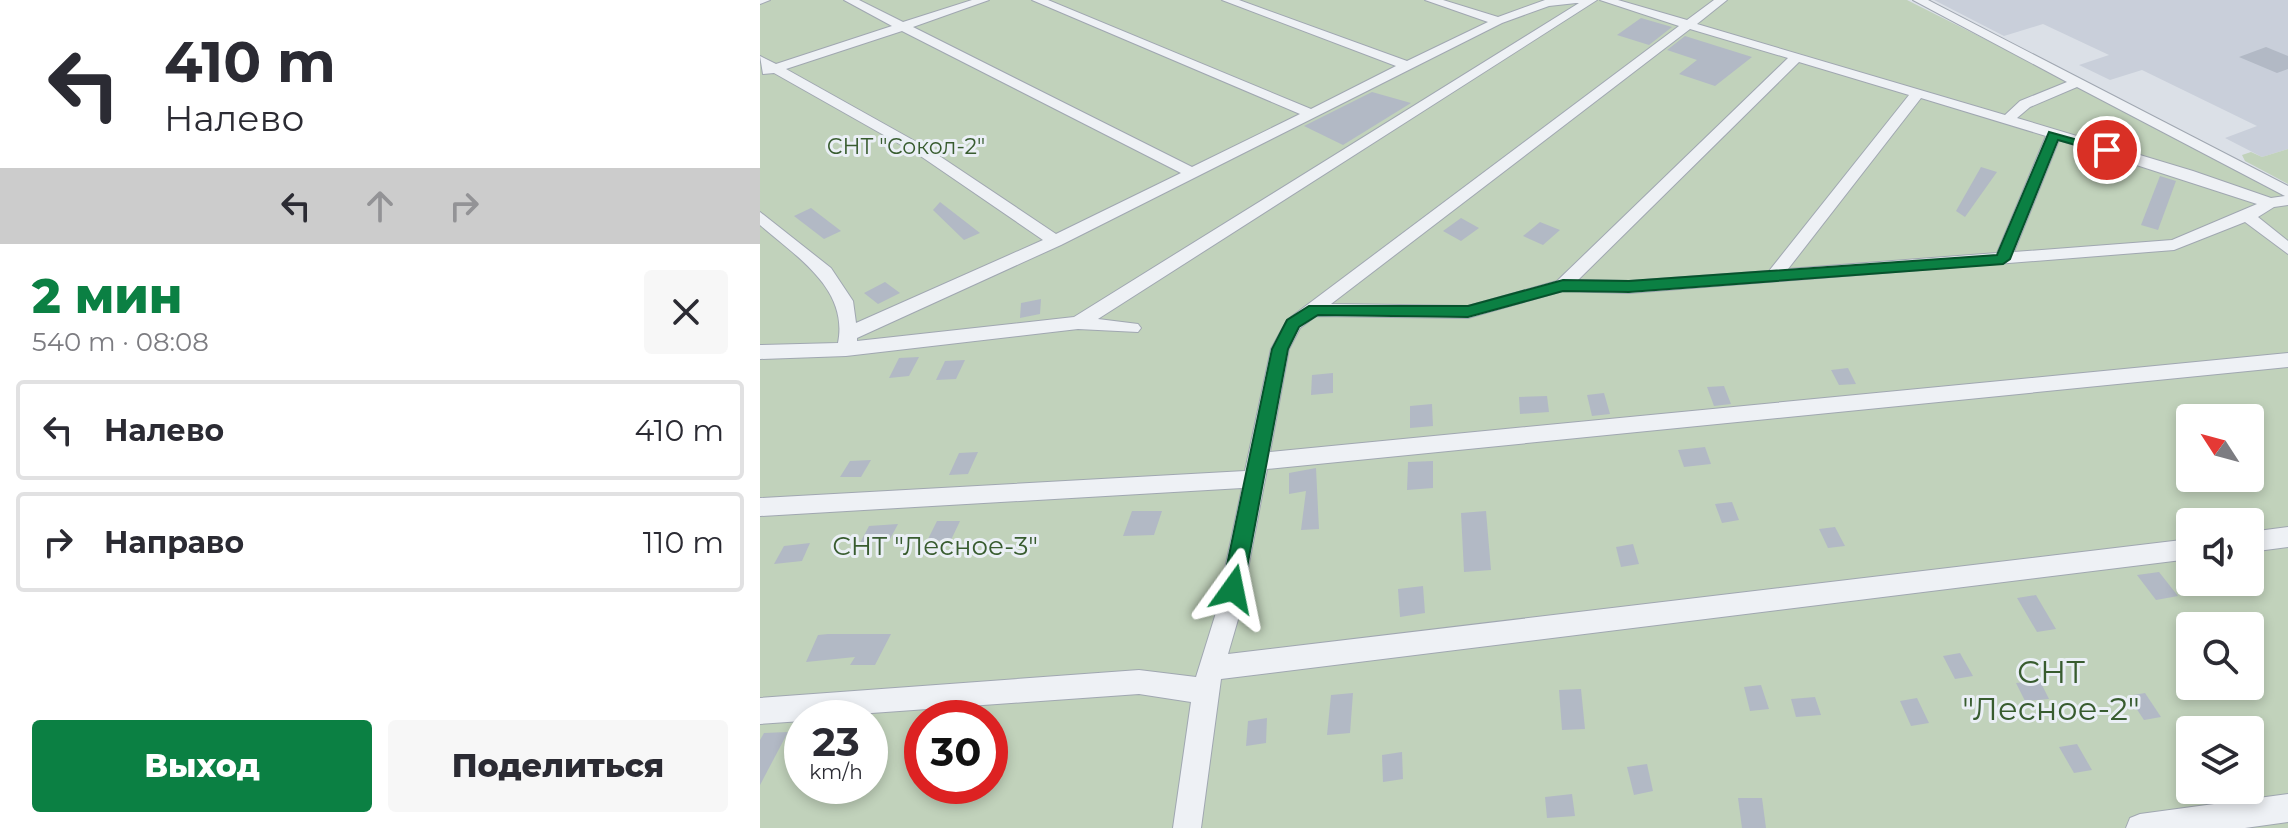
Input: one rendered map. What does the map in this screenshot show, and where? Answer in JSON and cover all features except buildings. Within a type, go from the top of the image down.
[{"type":"street","points":[[850,0],[1189,171]]},
{"type":"street","points":[[764,68],[983,0]]},
{"type":"street","points":[[1038,0],[1309,113]]},
{"type":"street","points":[[1228,0],[1407,66]]},
{"type":"street","points":[[1431,0],[1498,21]]},
{"type":"street","points":[[847,342],[1498,21],[1547,3],[1576,0]]},
{"type":"street","points":[[1078,323],[1591,0]]},
{"type":"street","points":[[1606,0],[2188,174],[2270,203]]},
{"type":"street","points":[[1187,828],[1208,680],[1227,616],[1280,349],[1293,324],[1721,0]]},
{"type":"street","points":[[1919,0],[2288,192]]},
{"type":"street","points":[[1563,285],[1796,58]]},
{"type":"street","points":[[764,68],[804,82],[883,132],[924,152],[1055,241]]},
{"type":"street","points":[[2007,120],[2025,104],[2079,82]]},
{"type":"street","points":[[1773,277],[1917,94]]},
{"type":"street","points":[[2003,259],[2054,135]]},
{"type":"street","points":[[1315,310],[1468,312],[1563,285],[1629,287],[2174,245],[2247,216],[2270,203],[2288,200]]},
{"type":"street","points":[[2247,216],[2288,249]]},
{"type":"street","points":[[760,217],[825,272],[844,301],[847,342]]},
{"type":"street","points":[[760,352],[1078,323],[1132,328]]},
{"type":"street","points":[[760,507],[1257,470],[2288,360]]},
{"type":"street","points":[[2264,540],[2288,537]]},
{"type":"street","points":[[760,711],[1139,682],[1208,680],[2176,551]]},
{"type":"street","points":[[2140,828],[2288,808]]},
{"type":"shaded area","points":[[1934,0],[2288,0],[2288,149],[2262,157],[2225,138],[2257,126],[2142,70],[2110,80],[2079,65],[2109,55],[2043,24],[2004,36]]},
{"type":"green space","points":[[760,0],[1907,0],[2176,135],[2288,197],[2288,828],[760,828]]},
{"type":"green space","points":[[2288,149],[2288,184],[2245,161],[2242,155],[2251,152],[2262,157]]},
{"type":"route","points":[[1233,589],[1280,349],[1293,324],[1315,310],[1468,312],[1563,285],[1629,287],[2003,259],[2054,135],[2107,150]]},
{"type":"park label","name":"СНТ \"Сокол-2\"","points":[[906,146]]},
{"type":"park label","name":"СНТ \"Лесное-3\"","points":[[935,546]]},
{"type":"park label","name":"СНТ \"Лесное-2\"","points":[[2051,690]]}]
